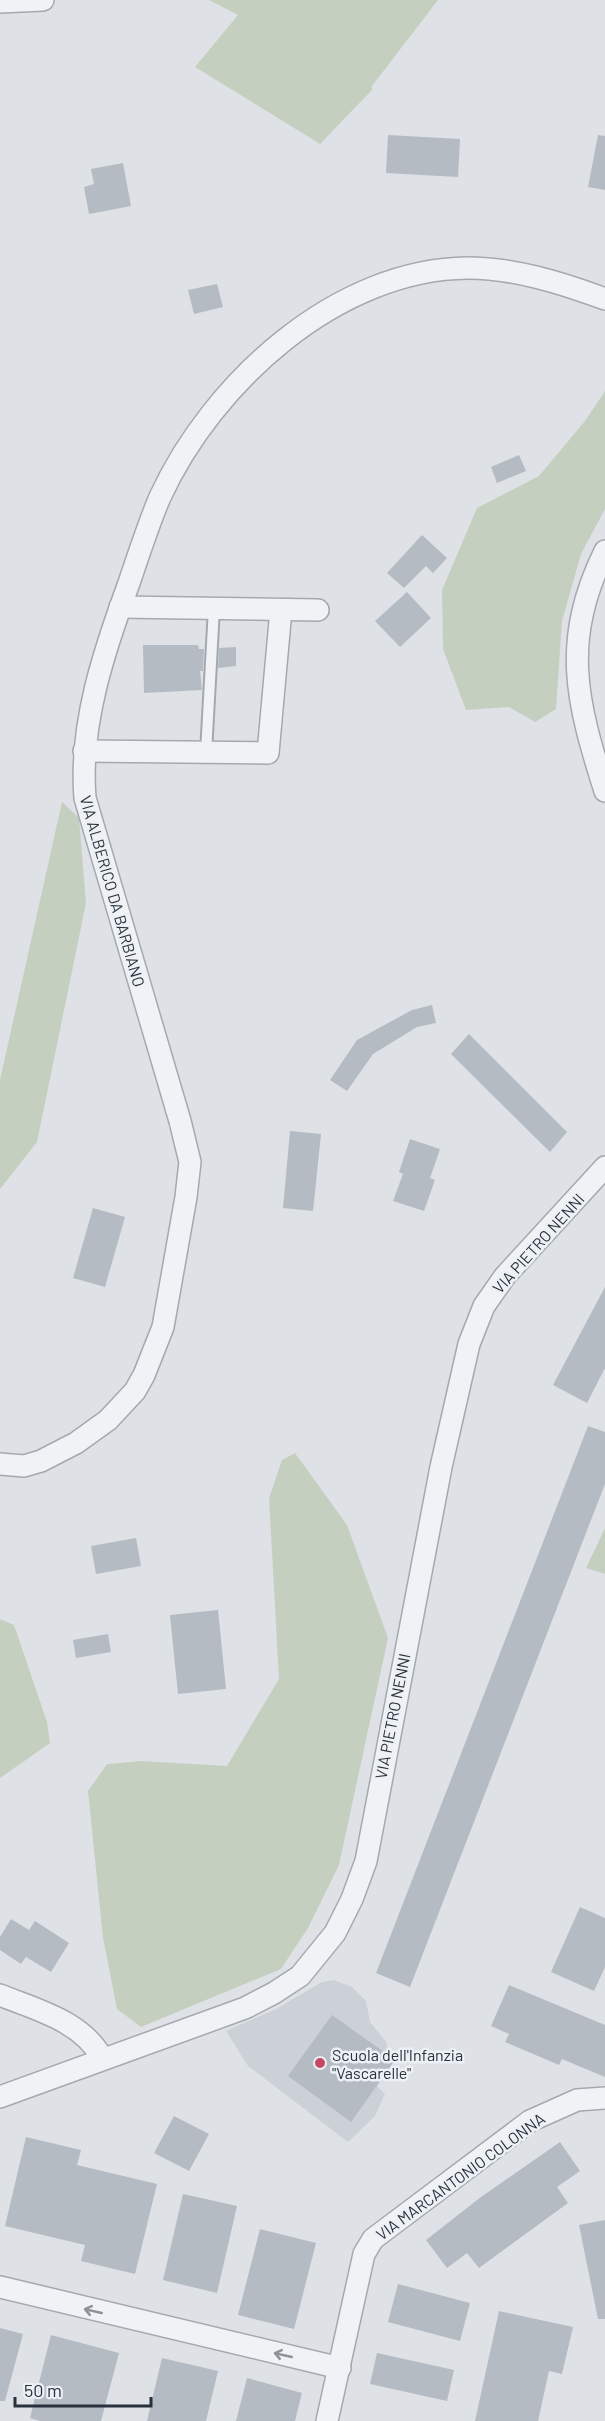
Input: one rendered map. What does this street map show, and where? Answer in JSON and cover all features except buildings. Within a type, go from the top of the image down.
[{"type":"street","points":[[0,2],[43,0]]},
{"type":"street","name":"VIA ALBERICO DA BARBIANO","points":[[0,1464],[24,1466],[59,1453],[108,1420],[135,1390],[152,1360],[163,1327],[186,1197],[190,1162],[180,1120],[85,798],[82,766],[88,717],[120,607],[160,498],[195,436],[250,371],[315,319],[375,285],[410,274],[442,269],[496,270],[583,291],[605,299]]},
{"type":"street","name":"VIA ALBERICO DA BARBIANO","points":[[583,291],[605,305]]},
{"type":"street","points":[[605,551],[583,607],[576,662],[581,709],[605,791]]},
{"type":"street","points":[[120,607],[318,610]]},
{"type":"street","points":[[84,751],[268,753],[281,610]]},
{"type":"street","name":"VIA PIETRO NENNI","points":[[0,2097],[245,2007],[274,1993],[300,1976],[335,1933],[352,1899],[366,1861],[434,1501],[469,1344],[484,1306],[505,1276],[605,1167]]},
{"type":"street","points":[[0,1995],[74,2027],[91,2041],[102,2058]]},
{"type":"street","name":"VIA MARCANTONIO COLONNA","points":[[327,2421],[364,2254],[373,2239],[530,2121],[577,2100],[605,2098]]},
{"type":"street","points":[[0,2287],[339,2368]]},
{"type":"lane","points":[[206,753],[214,608]]},
{"type":"shaded area","name":"Scuola dell'Infanzia \"Vascarelle\"","points":[[334,1980],[352,1987],[366,2001],[370,2022],[386,2042],[388,2055],[395,2060],[377,2086],[385,2094],[375,2116],[348,2142],[248,2066],[226,2031],[276,2009],[322,1982]]},
{"type":"green space","points":[[209,0],[438,0],[372,86],[372,90],[320,144],[195,67],[238,15]]},
{"type":"green space","points":[[605,391],[605,509],[581,554],[562,621],[556,709],[535,722],[509,707],[466,710],[443,649],[442,590],[477,508],[539,476],[585,421]]},
{"type":"green space","points":[[62,802],[79,818],[86,903],[37,1142],[0,1189],[0,1080]]},
{"type":"green space","points":[[295,1453],[347,1525],[388,1638],[339,1865],[308,1928],[281,1969],[141,2027],[117,2009],[103,1938],[88,1791],[107,1764],[142,1761],[227,1766],[279,1679],[269,1498],[282,1460]]},
{"type":"green space","points":[[605,1528],[605,1574],[586,1568]]},
{"type":"green space","points":[[0,1619],[14,1625],[47,1722],[50,1743],[0,1778]]},
{"type":"place","name":"Scuola dell'Infanzia \"Vascarelle\"","points":[[320,2063]]}]
